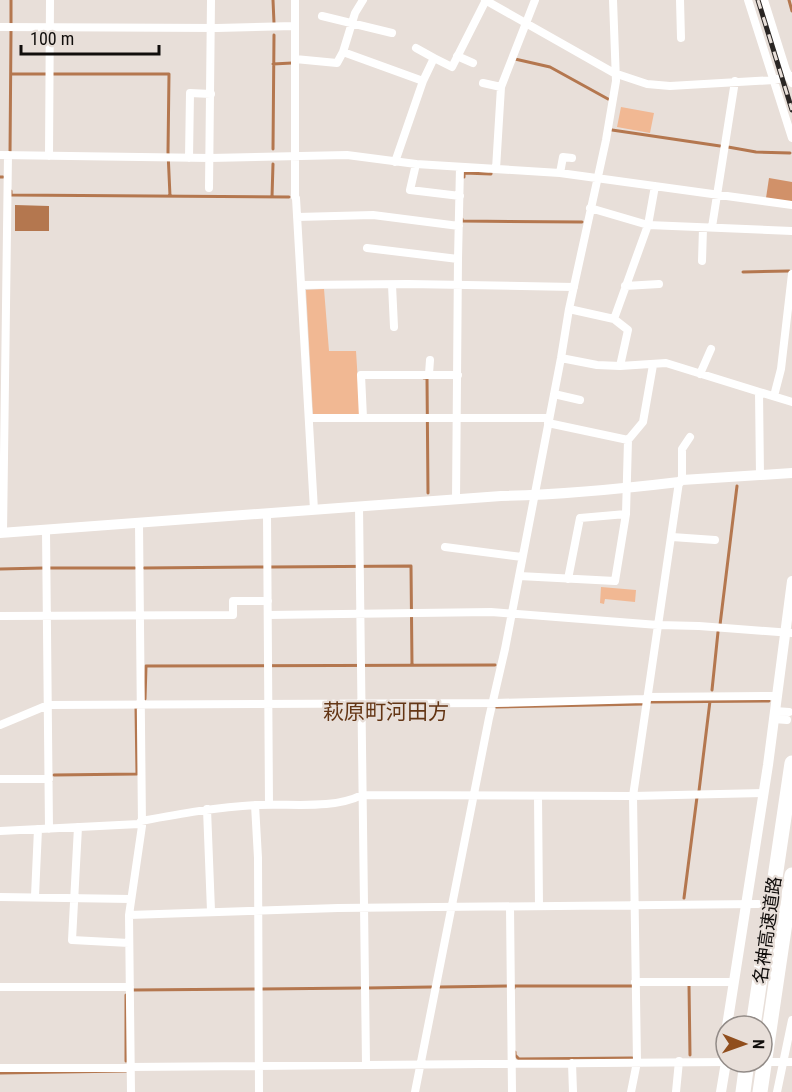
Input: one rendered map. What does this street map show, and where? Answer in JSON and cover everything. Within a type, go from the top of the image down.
[{"type":"highway","name":"名神高速道路","points":[[755,1014],[792,763]]},
{"type":"highway","name":"名神高速道路","points":[[760,1092],[792,875]]},
{"type":"highway","points":[[743,1092],[745,1074]]},
{"type":"street","points":[[49,156],[50,0]]},
{"type":"street","points":[[209,188],[211,0]]},
{"type":"street","points":[[295,0],[295,197],[314,510]]},
{"type":"street","points":[[295,59],[337,63],[344,52],[352,22],[363,0]]},
{"type":"street","points":[[416,48],[452,67],[485,0],[614,73],[647,84],[670,86],[791,78],[764,0]]},
{"type":"street","points":[[496,168],[501,87],[535,0]]},
{"type":"street","points":[[415,1092],[473,796],[505,649],[569,309],[598,178],[616,81],[613,0]]},
{"type":"street","points":[[680,0],[681,38]]},
{"type":"street","points":[[748,0],[792,138]]},
{"type":"street","points":[[322,16],[392,33]]},
{"type":"street","points":[[0,27],[294,26]]},
{"type":"street","points":[[344,52],[423,81]]},
{"type":"street","points":[[457,56],[473,63]]},
{"type":"street","points":[[395,162],[423,81],[434,58]]},
{"type":"street","points":[[702,261],[707,227],[716,195],[735,81]]},
{"type":"street","points":[[483,83],[501,87]]},
{"type":"street","points":[[189,158],[190,93],[211,94]]},
{"type":"street","points":[[792,205],[560,173],[416,164],[347,155],[210,158],[4,155],[2,533],[628,488],[792,473]]},
{"type":"street","points":[[560,173],[563,157],[572,158]]},
{"type":"street","points":[[416,164],[410,190],[460,196]]},
{"type":"street","points":[[456,500],[460,167]]},
{"type":"street","points":[[614,319],[648,225],[656,186]]},
{"type":"street","points":[[590,208],[648,225],[792,231]]},
{"type":"street","points":[[297,217],[373,215],[459,226]]},
{"type":"street","points":[[367,248],[458,259]]},
{"type":"street","points":[[774,396],[781,369],[792,274]]},
{"type":"street","points":[[625,286],[659,284]]},
{"type":"street","points":[[301,285],[574,287]]},
{"type":"street","points":[[392,285],[394,327]]},
{"type":"street","points":[[569,309],[614,319],[628,330],[620,366]]},
{"type":"street","points":[[700,374],[711,349]]},
{"type":"street","points":[[561,358],[597,365],[666,363],[792,402]]},
{"type":"street","points":[[429,374],[430,360]]},
{"type":"street","points":[[519,576],[615,581],[626,514],[628,440],[643,422],[653,365]]},
{"type":"street","points":[[363,418],[361,375],[458,375]]},
{"type":"street","points":[[759,392],[760,476]]},
{"type":"street","points":[[554,394],[580,400]]},
{"type":"street","points":[[309,418],[548,421],[628,440]]},
{"type":"street","points":[[632,1092],[637,1062],[633,796],[680,482],[682,448],[690,437]]},
{"type":"street","points":[[359,507],[366,1064]]},
{"type":"street","points":[[267,514],[268,804]]},
{"type":"street","points":[[568,579],[580,518],[626,514]]},
{"type":"street","points":[[131,1092],[129,915],[138,863],[141,821],[139,524]]},
{"type":"street","points":[[46,531],[49,829]]},
{"type":"street","points":[[672,537],[715,540]]},
{"type":"street","points":[[446,547],[522,557]]},
{"type":"street","points":[[729,1014],[733,982],[753,904],[763,793],[788,633],[792,581]]},
{"type":"street","points":[[0,616],[233,615],[233,601],[268,601]]},
{"type":"street","points":[[268,615],[491,612],[788,633]]},
{"type":"street","points":[[0,725],[48,705],[492,703],[645,699],[647,697],[777,696]]},
{"type":"street","points":[[775,715],[788,716]]},
{"type":"street","points":[[0,780],[49,779]]},
{"type":"street","points":[[0,831],[139,824],[141,821],[207,809],[268,804],[346,802],[362,795],[633,796],[763,793]]},
{"type":"street","points":[[538,796],[539,906]]},
{"type":"street","points":[[255,805],[259,1092]]},
{"type":"street","points":[[207,809],[211,911]]},
{"type":"street","points":[[78,827],[72,940],[129,943]]},
{"type":"street","points":[[35,896],[38,830]]},
{"type":"street","points":[[0,897],[131,899]]},
{"type":"street","points":[[129,915],[258,909],[753,904]]},
{"type":"street","points":[[510,907],[512,1092]]},
{"type":"street","points":[[635,982],[733,982]]},
{"type":"street","points":[[0,987],[130,987]]},
{"type":"street","points":[[777,1092],[788,1062],[792,1020]]},
{"type":"street","points":[[676,1092],[679,1061]]},
{"type":"street","points":[[0,1068],[714,1062]]},
{"type":"street","points":[[572,1064],[573,1092]]},
{"type":"street","points":[[721,1092],[724,1074]]},
{"type":"shaded area","points":[[621,107],[654,113],[650,133],[617,127]]},
{"type":"shaded area","points":[[769,178],[792,182],[792,202],[766,198]]},
{"type":"shaded area","points":[[15,205],[49,206],[49,231],[15,231]]},
{"type":"shaded area","points":[[324,289],[329,351],[356,351],[360,415],[313,414],[306,290]]},
{"type":"shaded area","points":[[601,587],[636,590],[635,602],[605,599],[604,604],[600,603]]},
{"type":"waterway","points":[[11,0],[11,24]]},
{"type":"waterway","points":[[273,0],[274,23]]},
{"type":"waterway","points":[[789,0],[792,11]]},
{"type":"waterway","points":[[10,155],[11,31]]},
{"type":"waterway","points":[[273,149],[274,35]]},
{"type":"waterway","points":[[515,59],[550,67],[608,99]]},
{"type":"waterway","points":[[273,64],[292,63]]},
{"type":"waterway","points":[[11,74],[169,74],[170,196]]},
{"type":"waterway","points":[[612,130],[720,146]]},
{"type":"waterway","points":[[728,147],[756,152],[790,153]]},
{"type":"waterway","points":[[272,197],[273,164]]},
{"type":"waterway","points":[[464,177],[464,173],[491,174],[491,172]]},
{"type":"waterway","points":[[11,191],[11,195],[289,197]]},
{"type":"waterway","points":[[462,219],[462,221],[582,222]]},
{"type":"waterway","points":[[743,272],[789,271]]},
{"type":"waterway","points":[[424,378],[427,378],[428,493]]},
{"type":"waterway","points":[[720,625],[737,486]]},
{"type":"waterway","points":[[271,567],[411,566],[412,665]]},
{"type":"waterway","points":[[144,568],[264,567]]},
{"type":"waterway","points":[[0,569],[44,568]]},
{"type":"waterway","points":[[50,568],[135,568]]},
{"type":"waterway","points":[[712,690],[718,632]]},
{"type":"waterway","points":[[145,699],[146,666],[495,665]]},
{"type":"waterway","points":[[699,791],[710,701]]},
{"type":"waterway","points":[[649,702],[769,701]]},
{"type":"waterway","points":[[496,707],[644,704]]},
{"type":"waterway","points":[[54,775],[137,774],[136,708]]},
{"type":"waterway","points":[[684,898],[697,797]]},
{"type":"waterway","points":[[689,985],[690,1055]]},
{"type":"waterway","points":[[440,987],[507,986]]},
{"type":"waterway","points":[[514,988],[514,986],[632,986]]},
{"type":"waterway","points":[[367,988],[431,987]]},
{"type":"waterway","points":[[262,989],[360,988]]},
{"type":"waterway","points":[[133,990],[255,989]]},
{"type":"waterway","points":[[126,995],[126,1061]]},
{"type":"waterway","points":[[515,1052],[519,1059],[632,1058]]},
{"type":"waterway","points":[[0,1073],[126,1071]]},
{"type":"railway","points":[[758,0],[792,110]]},
{"type":"district","name":"萩原町河田方","points":[[386,712]]}]
